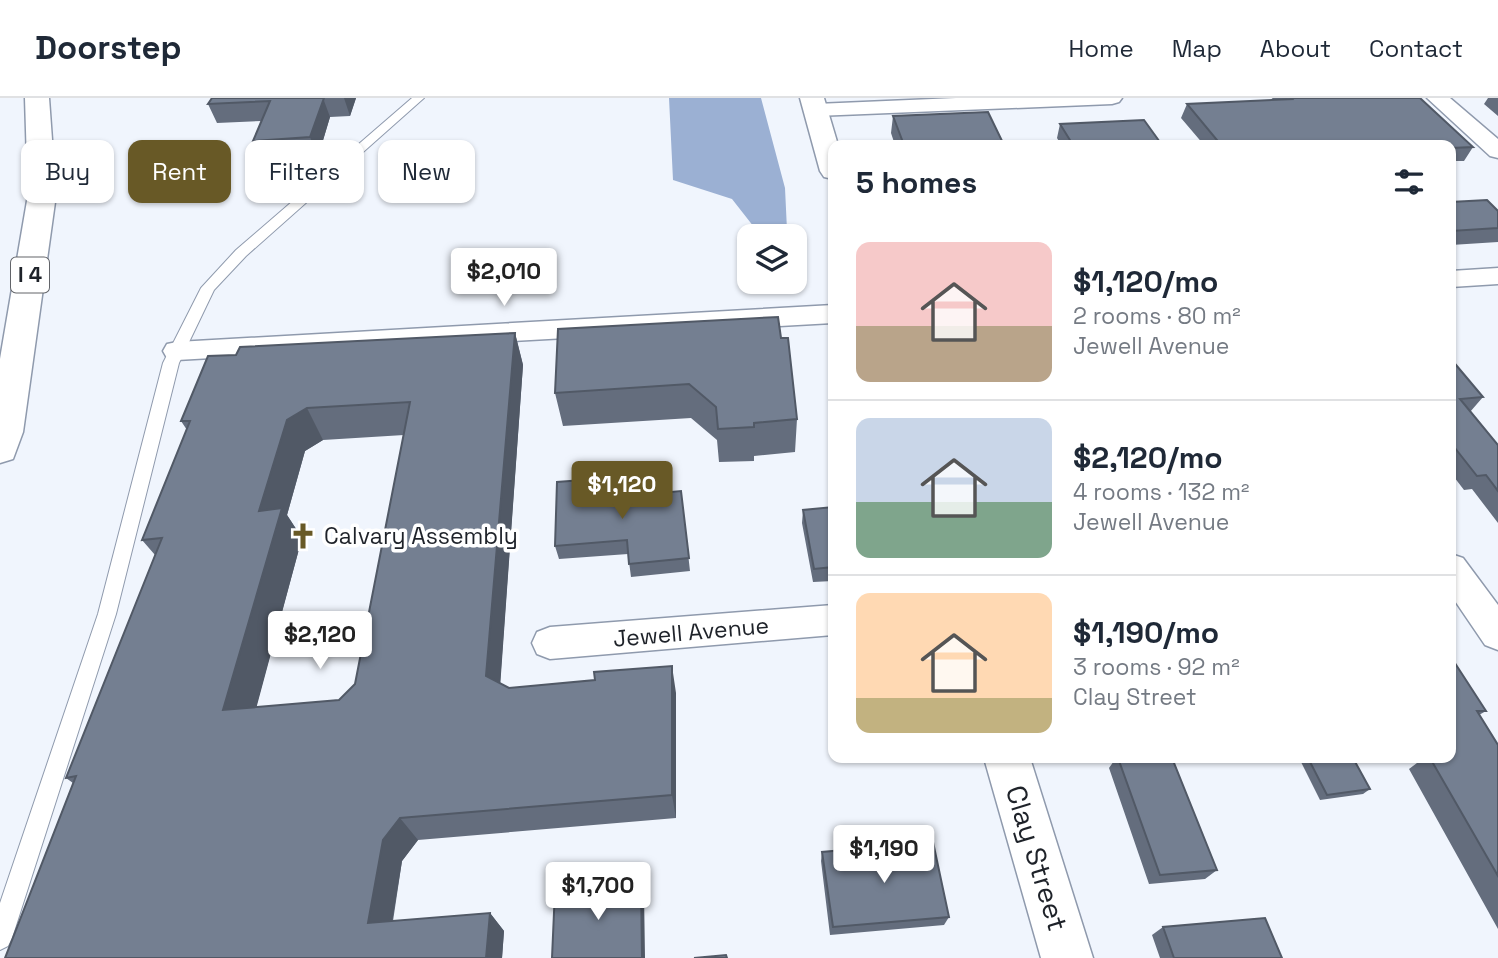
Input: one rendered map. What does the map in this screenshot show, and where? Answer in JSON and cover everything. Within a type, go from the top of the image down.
[{"type":"main road","name":"I 4","points":[[0,450],[42,195],[37,98]]},
{"type":"main road","points":[[814,104],[828,153]]},
{"type":"main road","name":"Clay Street","points":[[1008,763],[1067,958]]},
{"type":"street","points":[[814,104],[1112,98]]},
{"type":"street","points":[[1437,98],[1498,151]]},
{"type":"street","points":[[1456,279],[1498,276]]},
{"type":"street","points":[[177,351],[828,314]]},
{"type":"street","points":[[1456,575],[1498,634]]},
{"type":"street","name":"Jewell Avenue","points":[[550,643],[828,620]]},
{"type":"lane","points":[[0,938],[107,614],[171,363],[208,288],[241,253],[419,98]]},
{"type":"water","points":[[669,98],[761,98],[785,188],[787,224],[752,224],[732,199],[673,180]]},
{"type":"building","points":[[212,98],[324,98],[310,137],[267,140],[253,140],[270,101],[208,104]]},
{"type":"building","points":[[1420,98],[1473,147],[1456,148],[1456,140],[1217,140],[1187,104],[1292,99]]},
{"type":"building","points":[[988,112],[1002,140],[902,140],[893,116]]},
{"type":"building","points":[[1144,120],[1158,140],[1070,140],[1060,124]]},
{"type":"building","points":[[1487,200],[1498,211],[1498,228],[1456,231],[1456,202]]},
{"type":"building","points":[[778,317],[781,338],[788,338],[797,419],[754,423],[754,427],[718,429],[716,407],[689,384],[555,393],[558,329]]},
{"type":"building","points":[[515,333],[486,676],[509,688],[595,680],[594,672],[672,666],[672,795],[400,818],[383,840],[368,923],[490,913],[486,958],[5,958],[76,776],[66,778],[162,538],[142,540],[190,421],[181,421],[208,356],[236,355],[240,347]],"holes":[[[410,402],[355,684],[339,700],[223,710],[282,508],[259,511],[287,420],[307,408]]]},
{"type":"building","points":[[1456,365],[1483,397],[1460,399],[1498,445],[1498,491],[1486,475],[1477,476],[1456,449]]},
{"type":"building","points":[[596,479],[596,499],[681,491],[689,558],[629,564],[627,540],[555,546],[557,482]]},
{"type":"building","points":[[828,508],[828,568],[814,569],[803,510]]},
{"type":"building","points":[[1456,665],[1486,711],[1477,711],[1498,745],[1498,876],[1433,763],[1456,763]]},
{"type":"building","points":[[1120,763],[1174,763],[1217,870],[1160,875]]},
{"type":"building","points":[[1311,763],[1356,763],[1370,789],[1327,795]]},
{"type":"building","points":[[933,842],[949,917],[833,927],[822,852]]},
{"type":"building","points":[[641,882],[642,958],[552,958],[555,890]]},
{"type":"building","points":[[1265,918],[1282,958],[1174,958],[1163,927]]},
{"type":"building","points":[[726,955],[727,958],[694,958]]},
{"type":"place","name":"Calvary Assembly","points":[[303,536]]}]
